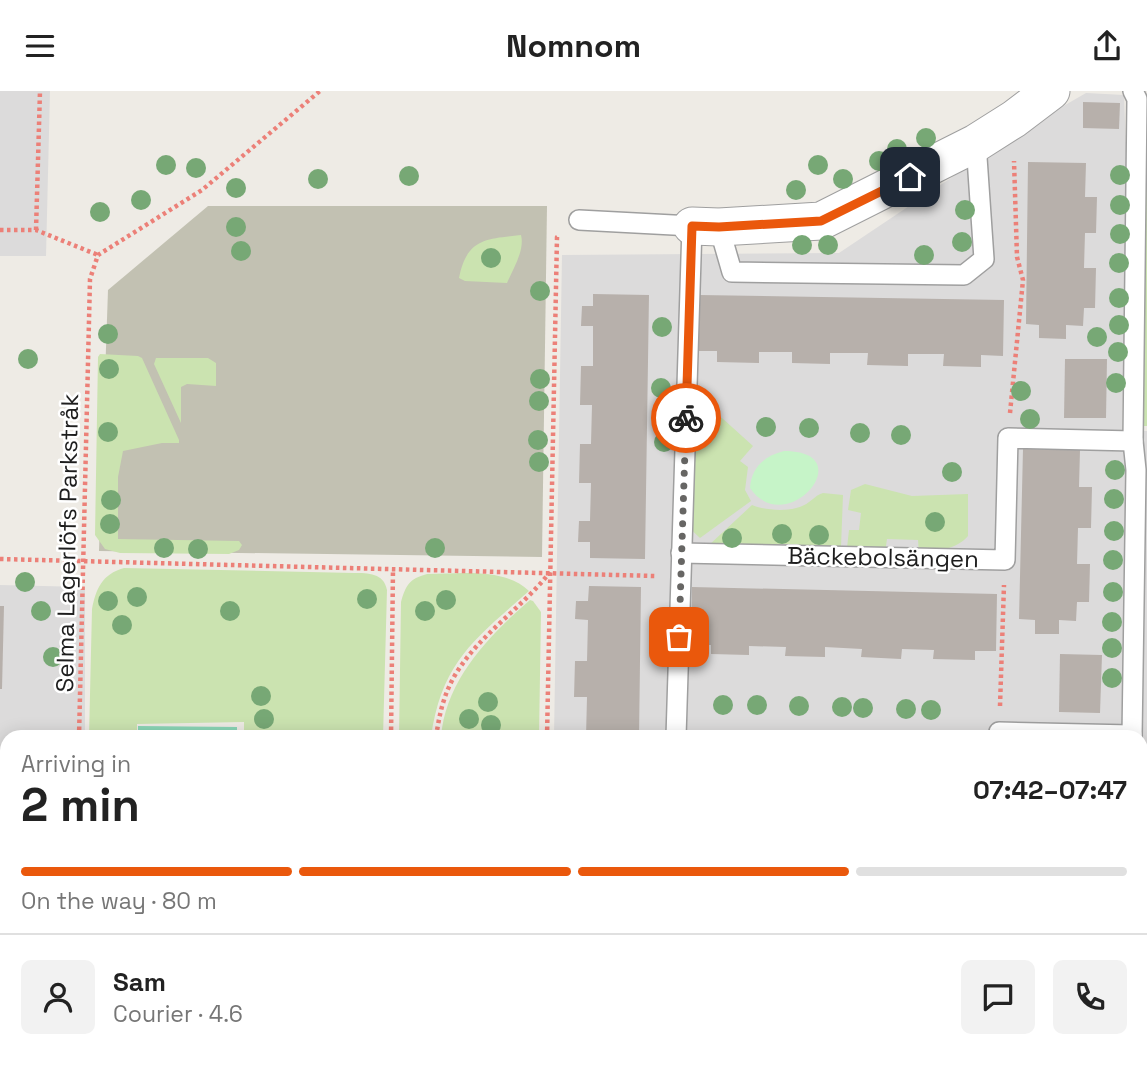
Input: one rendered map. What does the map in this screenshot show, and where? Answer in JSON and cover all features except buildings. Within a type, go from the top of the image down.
[{"type":"street","points":[[706,226],[821,221],[976,143],[1051,91]]},
{"type":"lane","points":[[1132,730],[1137,99],[1133,91]]},
{"type":"lane","points":[[706,226],[732,272],[964,275],[984,259],[976,143]]},
{"type":"lane","points":[[579,220],[706,226]]},
{"type":"lane","points":[[676,730],[681,553],[706,226]]},
{"type":"lane","points":[[1008,438],[1133,441]]},
{"type":"lane","name":"Bäckebolsängen","points":[[681,553],[1005,560],[1008,438]]},
{"type":"path","points":[[36,230],[40,91]]},
{"type":"path","points":[[0,230],[36,230],[97,255],[202,190],[320,91]]},
{"type":"path","points":[[1008,438],[1023,280],[1017,257],[1014,211],[1014,119]]},
{"type":"path","points":[[547,730],[557,237],[579,220]]},
{"type":"path","name":"Selma Lagerlöfs Parkstråk","points":[[79,730],[90,279],[97,255]]},
{"type":"path","points":[[0,559],[681,576]]},
{"type":"path","points":[[999,730],[1005,560]]},
{"type":"path","points":[[391,730],[393,569]]},
{"type":"path","points":[[437,730],[444,698],[466,659],[534,593],[550,572]]},
{"type":"shaded area","points":[[0,91],[50,91],[46,256],[0,256]]},
{"type":"shaded area","points":[[1086,93],[1124,95],[1127,175],[1122,430],[1147,431],[1147,730],[554,730],[562,255],[839,253],[1027,127]]},
{"type":"shaded area","points":[[208,206],[547,206],[542,557],[99,551],[108,290]]},
{"type":"shaded area","points":[[0,585],[85,587],[85,730],[0,730]]},
{"type":"green space","points":[[1143,127],[1147,127],[1147,426],[1139,426]]},
{"type":"green space","points":[[521,235],[520,253],[507,283],[465,281],[459,278],[467,255],[480,243]]},
{"type":"green space","points":[[100,354],[142,358],[179,440],[179,443],[162,443],[123,451],[118,477],[118,539],[239,541],[242,545],[239,550],[229,554],[120,553],[105,549],[95,535]]},
{"type":"green space","points":[[156,358],[208,358],[216,363],[216,386],[187,384],[181,387],[181,423],[154,364]]},
{"type":"green space","points":[[694,407],[722,418],[753,446],[740,461],[748,467],[745,490],[751,501],[700,538],[684,523]]},
{"type":"green space","points":[[784,451],[807,455],[817,464],[817,477],[810,489],[797,500],[782,505],[765,502],[750,488],[753,474],[770,456]]},
{"type":"green space","points":[[865,484],[912,496],[968,494],[968,536],[952,547],[919,553],[918,540],[887,539],[885,553],[847,548],[849,530],[859,530],[861,513],[848,510],[851,490]]},
{"type":"green space","points":[[823,493],[843,495],[841,547],[783,544],[737,549],[708,546],[752,505],[773,510],[797,508]]},
{"type":"green space","points":[[124,568],[359,573],[379,577],[387,590],[383,730],[244,730],[244,722],[137,724],[137,730],[89,730],[92,609],[101,583]]},
{"type":"green space","points":[[481,573],[507,578],[529,591],[492,623],[464,654],[443,689],[432,730],[399,730],[401,602],[409,583],[427,574]]},
{"type":"green space","points":[[530,600],[541,612],[539,730],[442,730],[444,716],[460,678],[499,628]]},
{"type":"green space","points":[[138,726],[237,727],[237,730],[138,730]]},
{"type":"way so far","points":[[679,637],[686,418]]},
{"type":"route","points":[[686,418],[692,226],[821,221],[910,177]]}]
